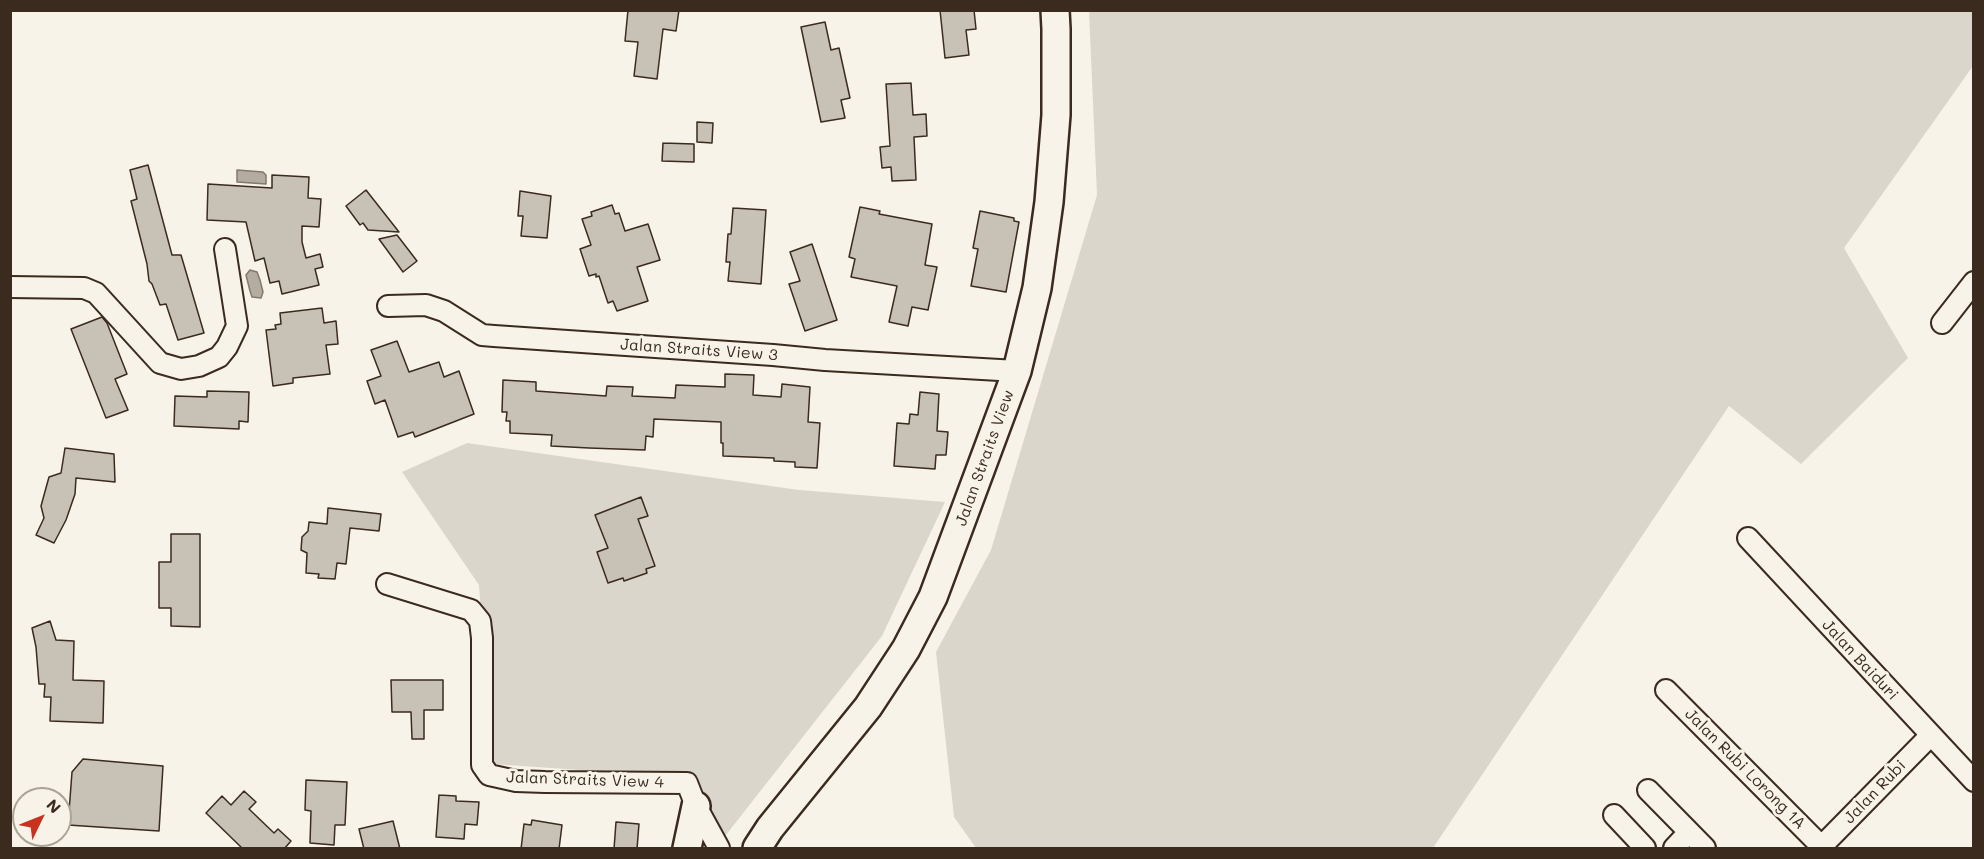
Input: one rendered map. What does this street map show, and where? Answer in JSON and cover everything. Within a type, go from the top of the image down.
[{"type":"street","name":"Jalan Straits View","points":[[757,849],[770,828],[868,707],[906,649],[933,597],[1017,371],[1037,288],[1049,202],[1056,115],[1055,10]]},
{"type":"street","points":[[10,287],[84,288],[96,293],[160,363],[181,369],[199,366],[219,357],[237,326],[225,249]]},
{"type":"street","points":[[1942,323],[1971,291]]},
{"type":"street","name":"Jalan Straits View 3","points":[[388,306],[426,305],[444,311],[482,335],[825,360],[1017,371]]},
{"type":"street","name":"Jalan Baiduri","points":[[1748,538],[1974,781]]},
{"type":"street","name":"Jalan Straits View 4","points":[[387,584],[471,610],[480,621],[482,765],[489,775],[516,781],[687,783],[696,806],[719,849]]},
{"type":"street","name":"Jalan Rubi Lorong 1A","points":[[1666,690],[1822,848]]},
{"type":"street","name":"Jalan Rubi","points":[[1822,848],[1930,736]]},
{"type":"street","points":[[1648,790],[1705,849]]},
{"type":"street","points":[[687,849],[696,806]]},
{"type":"street","points":[[1614,815],[1645,849]]},
{"type":"street","points":[[1674,849],[1689,832]]},
{"type":"shaded area","points":[[1089,11],[1973,11],[1973,66],[1844,248],[1908,358],[1801,464],[1729,406],[1433,848],[976,848],[954,817],[936,652],[991,550],[1097,195]]},
{"type":"shaded area","points":[[237,170],[263,172],[266,175],[266,184],[237,182]]},
{"type":"shaded area","points":[[250,270],[257,272],[263,292],[261,298],[252,297],[246,275]]},
{"type":"shaded area","points":[[467,443],[799,490],[945,502],[882,636],[722,840],[698,778],[492,764],[479,585],[402,472]]},
{"type":"building","points":[[628,10],[679,10],[676,31],[663,29],[657,79],[634,76],[638,42],[625,41]]},
{"type":"building","points":[[940,10],[974,10],[976,29],[966,30],[969,55],[945,58]]},
{"type":"building","points":[[825,22],[831,50],[839,48],[850,98],[841,100],[845,118],[821,122],[801,27]]},
{"type":"building","points":[[911,83],[913,115],[926,114],[927,136],[914,137],[916,180],[892,181],[891,167],[882,168],[880,147],[890,146],[886,84]]},
{"type":"building","points":[[697,122],[713,123],[712,143],[697,142]]},
{"type":"building","points":[[663,143],[694,144],[694,162],[662,161]]},
{"type":"building","points":[[148,165],[172,255],[181,255],[204,333],[178,340],[166,304],[160,305],[149,281],[131,201],[137,199],[130,170]]},
{"type":"building","points":[[272,175],[309,177],[308,198],[321,199],[319,227],[302,226],[302,242],[306,258],[320,254],[323,267],[315,269],[319,285],[282,294],[279,281],[270,283],[264,258],[255,261],[246,222],[207,220],[208,184],[272,188]]},
{"type":"building","points":[[366,190],[399,232],[368,230],[363,223],[360,225],[346,206]]},
{"type":"building","points":[[520,191],[551,196],[547,238],[521,236],[523,216],[518,216]]},
{"type":"building","points":[[612,205],[615,214],[619,213],[625,231],[648,224],[660,260],[637,267],[648,301],[617,311],[613,301],[608,303],[599,276],[596,277],[596,274],[589,276],[580,249],[591,245],[582,219],[592,216],[591,212]]},
{"type":"building","points":[[860,207],[880,211],[879,214],[932,224],[925,265],[937,267],[928,310],[912,307],[908,326],[889,322],[897,286],[851,277],[855,259],[849,257]]},
{"type":"building","points":[[733,208],[766,210],[761,284],[728,281],[730,262],[726,262]]},
{"type":"building","points":[[980,211],[1014,218],[1014,221],[1019,222],[1006,292],[971,286],[978,249],[973,248]]},
{"type":"building","points":[[397,235],[417,261],[403,272],[379,239]]},
{"type":"building","points":[[812,244],[837,320],[805,331],[789,284],[800,281],[790,252]]},
{"type":"building","points":[[322,308],[324,323],[336,321],[338,344],[326,345],[330,374],[293,378],[293,383],[273,386],[266,330],[276,329],[275,325],[281,324],[280,313]]},
{"type":"building","points":[[102,317],[107,323],[127,374],[115,379],[128,410],[106,418],[71,329]]},
{"type":"building","points":[[397,341],[409,372],[439,362],[444,377],[459,371],[474,414],[415,437],[413,432],[398,437],[385,400],[375,404],[367,381],[381,376],[371,350]]},
{"type":"building","points":[[725,374],[754,375],[753,395],[781,397],[782,384],[810,387],[808,422],[820,423],[817,468],[795,467],[795,462],[774,461],[774,458],[723,456],[721,422],[654,419],[653,437],[646,436],[645,450],[589,448],[551,446],[552,435],[510,433],[510,421],[506,421],[507,412],[502,412],[503,380],[536,382],[536,391],[606,396],[607,386],[633,387],[632,396],[675,398],[676,385],[725,387]]},
{"type":"building","points":[[207,391],[249,392],[248,422],[239,421],[239,429],[174,426],[175,396],[207,397]]},
{"type":"building","points":[[920,392],[939,394],[937,431],[948,432],[946,455],[936,455],[935,469],[894,466],[897,423],[909,424],[910,414],[918,415]]},
{"type":"building","points":[[65,448],[114,454],[115,482],[76,478],[75,494],[66,520],[54,543],[36,535],[44,518],[41,506],[49,477],[61,473]]},
{"type":"building","points":[[641,497],[648,516],[638,519],[655,566],[646,569],[647,573],[624,581],[623,578],[608,583],[597,552],[608,548],[595,515]]},
{"type":"building","points":[[328,508],[381,514],[379,531],[350,528],[346,564],[337,563],[335,579],[318,578],[319,574],[306,573],[307,553],[301,550],[302,537],[308,531],[309,522],[327,524]]},
{"type":"building","points":[[171,534],[200,534],[200,627],[171,626],[171,608],[159,608],[159,562],[171,562]]},
{"type":"building","points":[[50,621],[56,640],[74,641],[73,680],[104,681],[103,723],[50,721],[51,697],[44,697],[45,684],[39,684],[32,628]]},
{"type":"building","points":[[391,680],[443,680],[443,710],[424,710],[424,739],[412,739],[411,712],[392,712]]},
{"type":"building","points":[[83,759],[163,766],[159,831],[72,825],[72,772]]},
{"type":"building","points":[[306,780],[347,782],[345,825],[335,825],[334,845],[310,843],[311,811],[305,810]]},
{"type":"building","points":[[244,791],[256,802],[249,809],[274,833],[278,829],[291,841],[284,849],[243,849],[206,813],[222,796],[231,805]]},
{"type":"building","points":[[439,795],[456,796],[456,801],[479,802],[477,825],[465,824],[464,839],[436,837]]},
{"type":"building","points":[[532,820],[562,825],[559,849],[521,849],[524,824],[531,825]]},
{"type":"building","points":[[393,821],[400,849],[364,849],[359,829]]},
{"type":"building","points":[[616,822],[639,824],[637,849],[614,849]]}]
